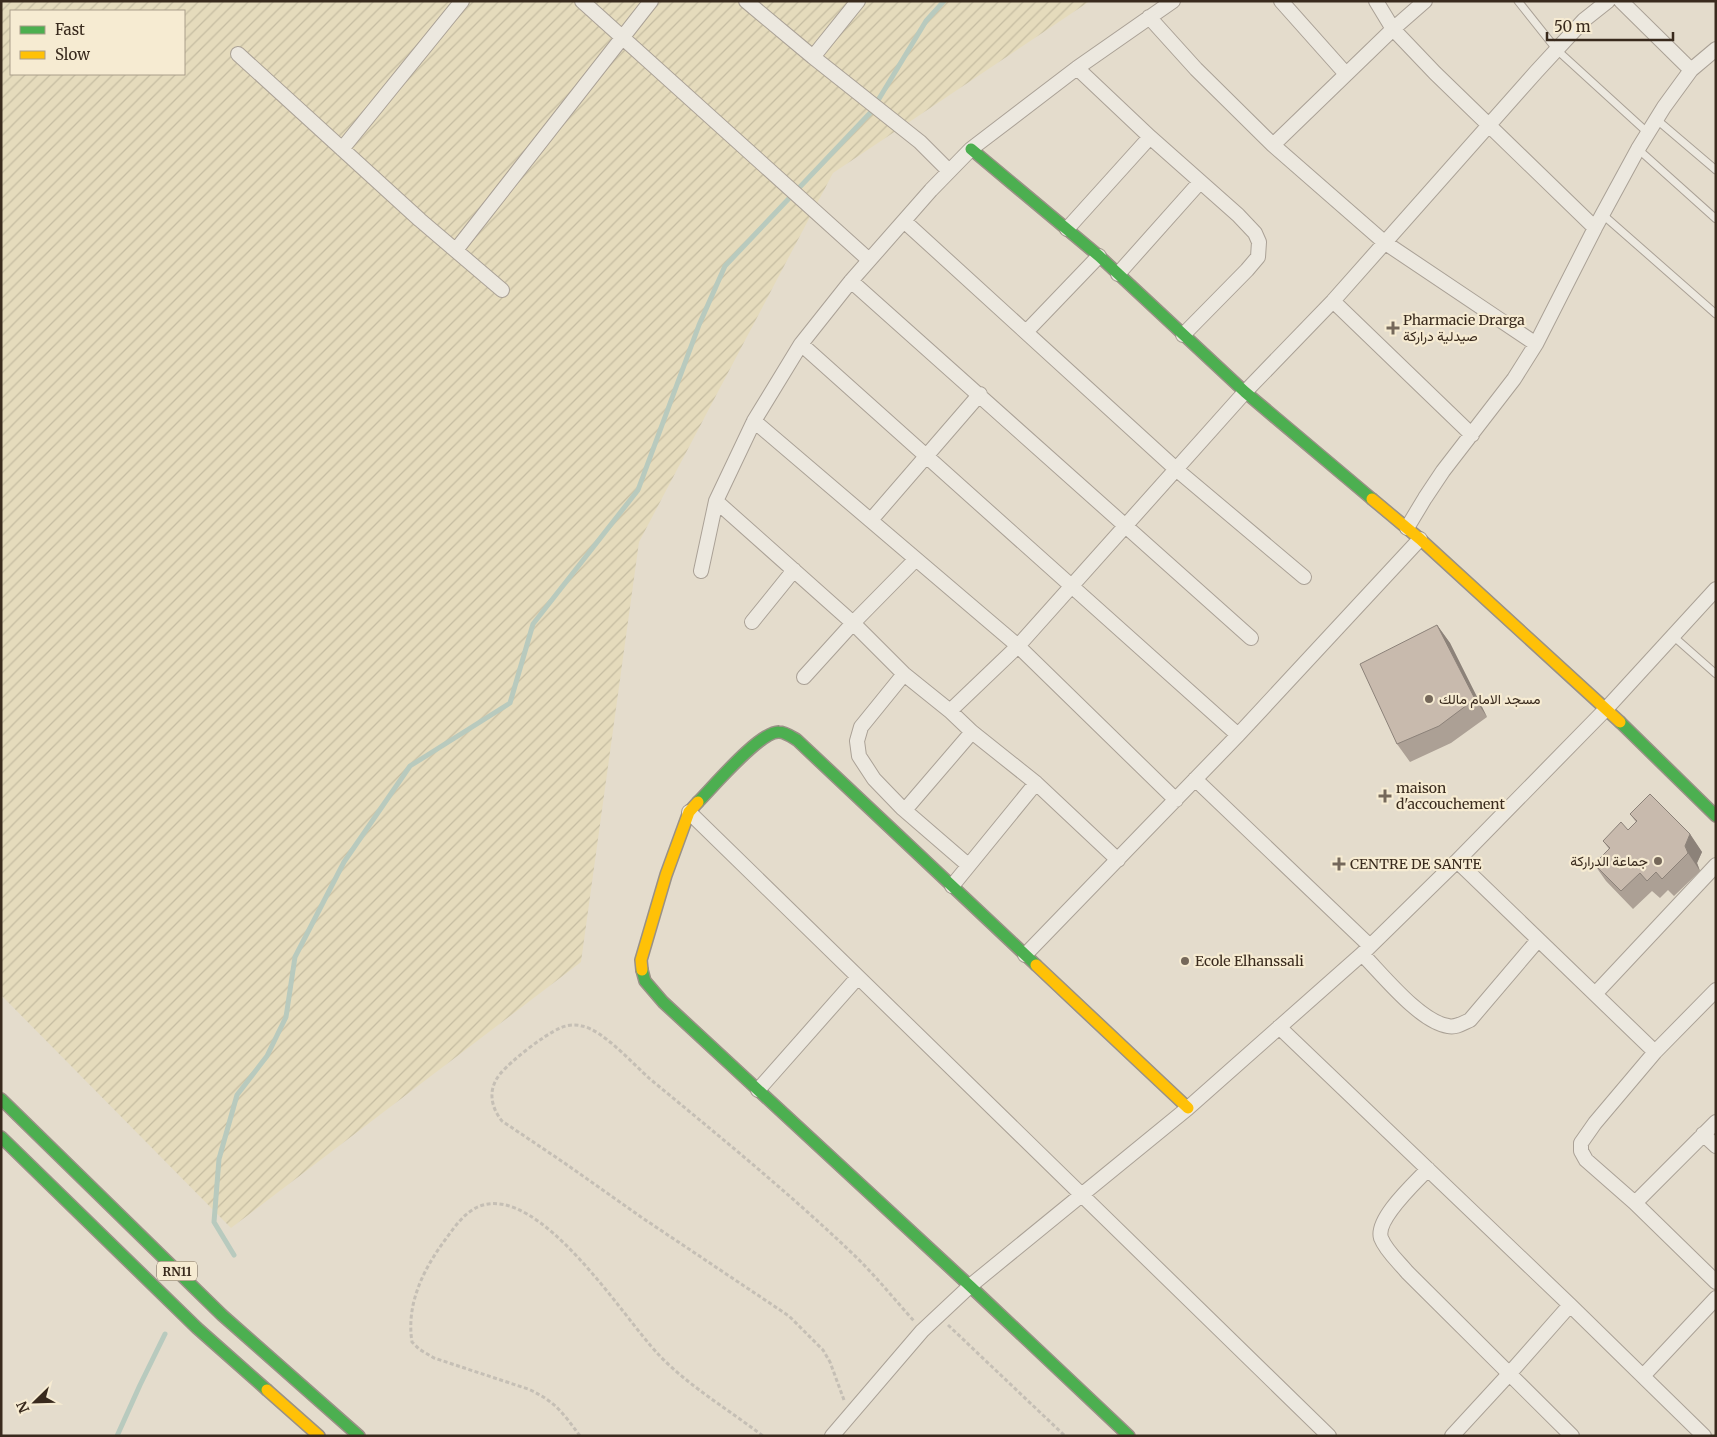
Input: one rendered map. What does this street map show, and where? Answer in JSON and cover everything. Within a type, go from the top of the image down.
[{"type":"main road","points":[[971,149],[1098,256],[1245,392],[1408,528],[1606,709],[1716,816]]},
{"type":"main road","points":[[1128,1436],[970,1286],[663,1002],[645,981],[642,971],[642,960],[646,943],[666,875],[689,812],[754,745],[773,733],[781,732],[788,734],[797,740],[1188,1108]]},
{"type":"main road","name":"RN11","points":[[1,1099],[222,1315],[359,1436]]},
{"type":"main road","name":"RN11","points":[[1,1137],[197,1328],[319,1436]]},
{"type":"street","points":[[342,149],[462,1]]},
{"type":"street","points":[[582,1],[869,260]]},
{"type":"street","points":[[456,250],[651,1]]},
{"type":"street","points":[[746,1],[812,57],[920,142],[949,171]]},
{"type":"street","points":[[812,57],[858,1]]},
{"type":"street","points":[[701,571],[716,501],[754,421],[801,344],[869,260],[971,149],[1076,68],[1172,1]]},
{"type":"street","points":[[1281,1],[1346,74]]},
{"type":"street","points":[[1376,1],[1393,29],[1435,73],[1595,228]]},
{"type":"street","points":[[1273,145],[1393,29],[1425,1]]},
{"type":"street","points":[[950,711],[1018,646],[1245,392],[1333,301],[1584,20],[1608,1]]},
{"type":"street","points":[[1621,1],[1690,70]]},
{"type":"street","points":[[1150,17],[1196,69],[1273,145],[1384,242],[1536,344]]},
{"type":"street","points":[[238,54],[342,149],[502,290]]},
{"type":"street","points":[[1408,528],[1434,484],[1514,379],[1536,344],[1602,214],[1656,119],[1690,70],[1713,56]]},
{"type":"street","points":[[1076,68],[1238,215],[1255,233],[1259,242],[1258,257],[1183,335]]},
{"type":"street","points":[[1067,229],[1150,137]]},
{"type":"street","points":[[1118,274],[1200,182]]},
{"type":"street","points":[[904,221],[1177,470],[1304,577]]},
{"type":"street","points":[[1026,332],[1098,256]]},
{"type":"street","points":[[852,281],[1251,638]]},
{"type":"street","points":[[1333,301],[1472,434]]},
{"type":"street","points":[[801,344],[1238,735]]},
{"type":"street","points":[[871,520],[980,394]]},
{"type":"street","points":[[754,421],[1018,646],[1176,800]]},
{"type":"street","points":[[716,501],[853,623],[904,674],[1036,783],[1118,860]]},
{"type":"street","points":[[1025,955],[1238,735],[1420,539]]},
{"type":"street","points":[[804,677],[853,623],[916,559]]},
{"type":"street","points":[[752,622],[794,570]]},
{"type":"street","points":[[832,1436],[922,1331],[970,1286],[1188,1108],[1366,950],[1457,861],[1606,709],[1708,601],[1716,589]]},
{"type":"street","points":[[904,674],[861,727],[857,741],[859,756],[874,779],[905,810],[968,865]]},
{"type":"street","points":[[905,810],[972,732]]},
{"type":"street","points":[[1195,779],[1366,950],[1418,1010],[1438,1024],[1455,1027],[1470,1020],[1538,940]]},
{"type":"street","points":[[952,886],[1036,783]]},
{"type":"street","points":[[689,812],[1329,1436]]},
{"type":"street","points":[[1457,861],[1538,940],[1596,993],[1655,1052]]},
{"type":"street","points":[[1596,993],[1716,865]]},
{"type":"street","points":[[758,1090],[858,977]]},
{"type":"street","points":[[1716,990],[1655,1052],[1595,1123],[1581,1144],[1581,1150],[1586,1160],[1636,1203],[1716,1282]]},
{"type":"street","points":[[1280,1027],[1704,1436]]},
{"type":"street","points":[[1636,1203],[1716,1122]]},
{"type":"street","points":[[1703,1134],[1716,1146]]},
{"type":"street","points":[[1428,1169],[1386,1216],[1381,1226],[1380,1236],[1384,1245],[1407,1272],[1571,1435]]},
{"type":"street","points":[[1643,1376],[1716,1298]]},
{"type":"street","points":[[1452,1436],[1570,1305]]},
{"type":"lane","points":[[1518,1],[1557,50],[1648,133]]},
{"type":"lane","points":[[1656,119],[1716,170]]},
{"type":"lane","points":[[1638,149],[1716,219]]},
{"type":"lane","points":[[1602,214],[1716,314]]},
{"type":"lane","points":[[1673,636],[1716,674]]},
{"type":"path","points":[[849,1415],[830,1362],[823,1350],[789,1316],[502,1121],[495,1112],[492,1090],[495,1081],[504,1070],[528,1049],[561,1028],[573,1025],[584,1026],[597,1032],[648,1078],[706,1124],[795,1201],[854,1255],[922,1331]]},
{"type":"path","points":[[580,1436],[558,1407],[542,1395],[434,1358],[419,1349],[412,1342],[411,1320],[415,1294],[432,1258],[457,1224],[470,1211],[481,1206],[501,1204],[514,1207],[533,1218],[577,1255],[657,1354],[677,1372],[763,1436]]},
{"type":"path","points":[[938,1316],[1066,1436]]},
{"type":"shaded area","points":[[1,1],[1090,1],[833,173],[639,542],[581,962],[231,1228],[1,995]]},
{"type":"building","name":"مسجد الامام مالك","points":[[1437,625],[1475,699],[1439,726],[1397,744],[1360,664]]},
{"type":"building","name":"جماعة الدراركة","points":[[1650,794],[1690,834],[1685,846],[1688,853],[1662,879],[1656,872],[1647,881],[1640,873],[1621,891],[1594,864],[1610,848],[1603,841],[1621,822],[1628,830],[1637,821],[1630,814]]},
{"type":"waterway","points":[[234,1255],[214,1222],[219,1159],[237,1095],[267,1056],[286,1017],[295,957],[344,862],[410,766],[510,703],[533,624],[638,490],[699,325],[725,266],[871,112],[926,21],[944,1]]},
{"type":"waterway","points":[[117,1436],[165,1334]]},
{"type":"traffic: fast","points":[[971,149],[1099,256],[1245,392],[1372,499]]},
{"type":"traffic: fast","points":[[1620,722],[1716,816]]},
{"type":"traffic: fast","points":[[698,802],[760,740],[771,734],[784,733],[797,740],[1036,965]]},
{"type":"traffic: fast","points":[[642,970],[645,981],[663,1002],[1129,1436]]},
{"type":"traffic: fast","points":[[1,1099],[222,1315],[359,1436]]},
{"type":"traffic: fast","points":[[1,1137],[197,1328],[267,1390]]},
{"type":"traffic: slow","points":[[1372,499],[1420,539],[1620,722]]},
{"type":"traffic: slow","points":[[642,970],[641,960],[666,875],[689,812],[698,802]]},
{"type":"traffic: slow","points":[[1036,965],[1188,1108]]},
{"type":"traffic: slow","points":[[267,1390],[319,1436]]},
{"type":"place","name":"Pharmacie Drarga صيدلية دراركة","points":[[1393,328]]},
{"type":"place","name":"مسجد الامام مالك","points":[[1429,699]]},
{"type":"place","name":"maison d'accouchement","points":[[1385,796]]},
{"type":"place","name":"جماعة الدراركة","points":[[1658,861]]},
{"type":"place","name":"CENTRE DE SANTE","points":[[1339,864]]},
{"type":"place","name":"Ecole Elhanssali","points":[[1185,961]]}]
